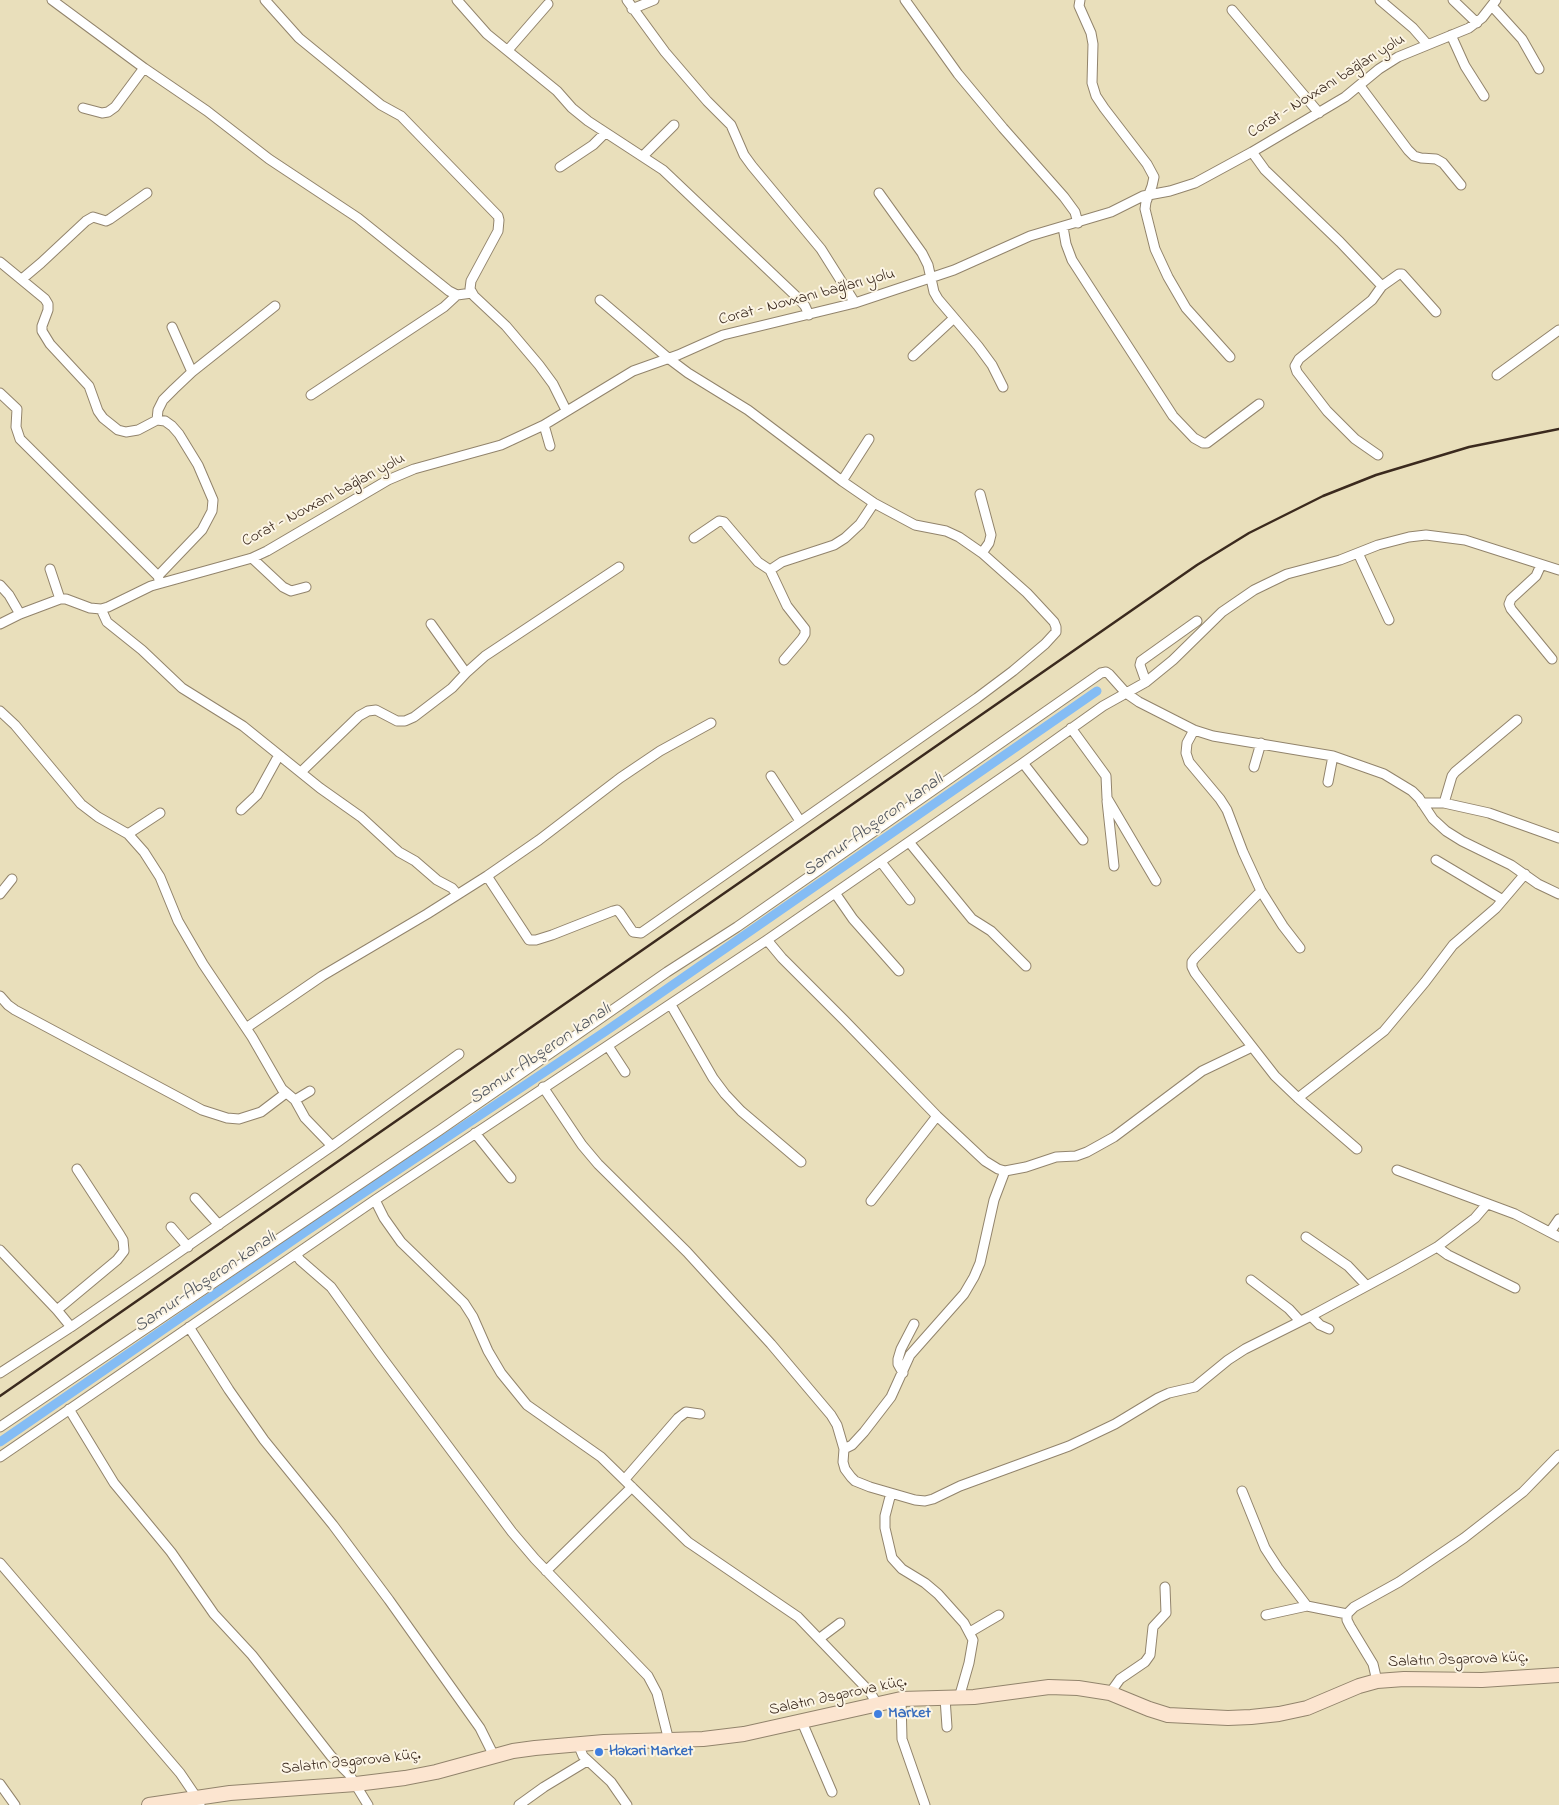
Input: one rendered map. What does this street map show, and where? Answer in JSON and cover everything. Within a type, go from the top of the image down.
[{"type":"street","points":[[52,0],[290,174],[358,218],[457,295]]},
{"type":"street","points":[[265,0],[299,38],[376,101],[402,116],[498,216],[498,231],[471,281],[470,289],[506,326],[539,365],[553,384],[566,410]]},
{"type":"street","points":[[457,0],[480,27],[557,91],[582,117],[663,170],[798,299],[805,306],[809,315]]},
{"type":"street","points":[[627,0],[665,52],[707,101],[731,125],[744,155],[821,249],[855,303]]},
{"type":"street","points":[[632,9],[654,0]]},
{"type":"street","points":[[905,0],[958,74],[1064,197],[1074,212],[1078,223]]},
{"type":"street","points":[[1080,0],[1079,6],[1092,38],[1092,82],[1096,96],[1147,164],[1154,177],[1145,209],[1150,236],[1168,278],[1186,308],[1230,357]]},
{"type":"street","points":[[1380,0],[1414,28],[1427,44]]},
{"type":"street","points":[[1453,0],[1477,22]]},
{"type":"street","points":[[1494,3],[1522,39],[1539,69]]},
{"type":"street","name":"Corat - Novxanı bağları yolu","points":[[101,609],[159,580],[252,558],[388,480],[414,469],[501,446],[544,425],[633,371],[734,331],[855,303],[930,279],[1012,243],[1111,212],[1135,199],[1196,183],[1345,98],[1388,63],[1477,22],[1494,3]]},
{"type":"street","points":[[508,50],[548,4]]},
{"type":"street","points":[[1232,10],[1319,113]]},
{"type":"street","points":[[1451,35],[1465,66],[1484,96]]},
{"type":"street","points":[[83,108],[102,113],[108,112],[115,106],[144,68]]},
{"type":"street","points":[[1360,86],[1414,156],[1436,159],[1443,163],[1461,185]]},
{"type":"street","points":[[643,156],[674,125]]},
{"type":"street","points":[[560,167],[593,145],[605,133]]},
{"type":"street","points":[[1252,152],[1265,170],[1340,242],[1382,286]]},
{"type":"street","points":[[22,278],[41,264],[86,220],[93,218],[106,221],[147,193]]},
{"type":"street","points":[[879,193],[922,253],[928,265],[930,279],[938,299],[978,346],[992,366],[1003,387]]},
{"type":"street","points":[[1063,227],[1066,244],[1072,260],[1173,416],[1194,438],[1207,443],[1259,404]]},
{"type":"street","points":[[0,262],[22,278],[45,299],[48,304],[48,310],[42,331],[50,344],[89,386],[98,411],[103,418],[118,430],[126,432],[138,430],[157,420],[165,421],[179,434],[198,465],[213,500],[212,510],[202,530],[159,580],[20,439],[16,427],[17,409],[0,393]]},
{"type":"street","points":[[1378,455],[1355,439],[1327,412],[1297,372],[1295,366],[1299,358],[1372,300],[1382,286],[1399,274],[1402,274],[1436,312]]},
{"type":"street","points":[[311,395],[444,306],[457,295],[472,293]]},
{"type":"street","points":[[487,876],[529,940],[552,935],[613,910],[617,910],[632,932],[638,934],[1013,672],[1056,632],[1054,622],[1027,593],[982,553],[959,537],[946,531],[915,525],[874,503],[728,396],[688,373],[600,300]]},
{"type":"street","points":[[157,420],[158,410],[163,400],[192,372],[274,306]]},
{"type":"street","points":[[913,356],[954,318]]},
{"type":"street","points":[[172,327],[192,372]]},
{"type":"street","points":[[1497,375],[1559,330]]},
{"type":"street","points":[[544,425],[550,446]]},
{"type":"street","points":[[842,481],[869,439]]},
{"type":"street","points":[[980,494],[991,535],[989,543],[982,553]]},
{"type":"street","points":[[770,570],[782,562],[834,545],[845,538],[860,524],[874,503]]},
{"type":"street","points":[[694,538],[719,521],[724,522],[758,562],[770,570],[788,606],[805,629],[802,640],[784,660]]},
{"type":"street","points":[[0,1457],[375,1200],[767,940],[1071,728],[1108,703],[1146,682],[1173,660],[1222,612],[1254,590],[1287,574],[1325,564],[1396,539],[1426,535],[1465,540],[1559,570]]},
{"type":"street","points":[[1358,553],[1389,620]]},
{"type":"street","points":[[252,558],[283,587],[291,591],[306,587]]},
{"type":"street","points":[[1541,565],[1536,576],[1511,599],[1509,604],[1511,609],[1552,659]]},
{"type":"street","points":[[301,772],[359,716],[368,711],[376,710],[397,721],[405,721],[414,717],[452,688],[485,656],[619,567]]},
{"type":"street","points":[[50,569],[60,599]]},
{"type":"street","points":[[0,585],[9,595],[20,614]]},
{"type":"street","points":[[0,624],[20,614],[60,599],[70,600],[90,608],[101,609],[108,622],[142,650],[175,682],[231,717],[361,817],[399,852],[415,861],[429,874],[452,888],[458,894]]},
{"type":"street","points":[[1146,682],[1140,665],[1141,661],[1197,621]]},
{"type":"street","points":[[431,624],[466,673]]},
{"type":"street","points":[[0,1427],[448,1124],[668,972],[737,928],[1101,673],[1106,672],[1109,674],[1126,693],[1146,707],[1194,730],[1213,736],[1333,756],[1391,778],[1412,791],[1433,819],[1446,831],[1511,865],[1547,890],[1559,894]]},
{"type":"street","points":[[0,711],[15,725],[81,804],[98,817],[128,834],[154,865],[178,921],[204,964],[286,1093],[296,1100],[305,1118],[332,1146]]},
{"type":"street","points":[[1444,803],[1454,772],[1517,720]]},
{"type":"street","points":[[246,1028],[322,976],[487,876],[652,756],[711,723]]},
{"type":"street","points":[[1071,728],[1106,776],[1114,866]]},
{"type":"street","points":[[1194,730],[1187,743],[1186,753],[1190,762],[1227,810],[1242,852],[1261,891],[1283,926],[1300,948]]},
{"type":"street","points":[[1254,767],[1261,743]]},
{"type":"street","points":[[241,810],[257,795],[279,755]]},
{"type":"street","points":[[1328,782],[1333,756]]},
{"type":"street","points":[[1023,763],[1083,840]]},
{"type":"street","points":[[771,776],[800,821]]},
{"type":"street","points":[[1107,798],[1156,881]]},
{"type":"street","points":[[1422,803],[1444,803],[1499,816],[1559,838]]},
{"type":"street","points":[[128,834],[160,813]]},
{"type":"street","points":[[909,842],[972,919],[992,931],[1026,966]]},
{"type":"street","points":[[1436,860],[1503,900]]},
{"type":"street","points":[[881,862],[910,900]]},
{"type":"street","points":[[1298,1098],[1384,1031],[1453,945],[1485,918],[1525,874]]},
{"type":"street","points":[[0,894],[12,879]]},
{"type":"street","points":[[1261,891],[1192,962],[1194,973],[1275,1076],[1358,1149]]},
{"type":"street","points":[[835,893],[853,919],[899,971]]},
{"type":"street","points":[[767,940],[782,958],[937,1116],[985,1161],[998,1169],[1026,1167],[1056,1157],[1076,1156],[1087,1152],[1114,1137],[1202,1070],[1252,1047]]},
{"type":"street","points":[[0,996],[15,1010],[202,1110],[227,1118],[245,1118],[261,1112],[286,1093]]},
{"type":"street","points":[[671,1005],[724,1094],[801,1162]]},
{"type":"street","points":[[608,1046],[625,1072]]},
{"type":"street","points":[[0,1373],[188,1247],[459,1054]]},
{"type":"street","points":[[544,1087],[582,1145],[687,1252],[831,1415],[837,1425],[844,1449],[843,1462],[845,1469],[851,1477],[855,1481],[891,1493],[925,1501],[1069,1446],[1115,1424],[1158,1398],[1195,1386],[1233,1356],[1437,1247],[1475,1218],[1487,1204]]},
{"type":"street","points":[[296,1100],[310,1091]]},
{"type":"street","points":[[870,1201],[937,1116]]},
{"type":"street","points":[[475,1133],[511,1178]]},
{"type":"street","points":[[57,1310],[117,1260],[124,1251],[123,1240],[77,1169]]},
{"type":"street","points":[[844,1449],[852,1445],[891,1397],[910,1355],[964,1294],[974,1277],[980,1263],[994,1200],[1005,1170]]},
{"type":"street","points":[[1397,1170],[1515,1214],[1559,1237]]},
{"type":"street","points":[[195,1198],[218,1225]]},
{"type":"street","points":[[375,1200],[384,1218],[401,1242],[464,1304],[473,1317],[488,1351],[501,1373],[527,1405],[589,1447],[688,1542],[788,1608],[820,1638],[870,1692],[877,1704]]},
{"type":"street","points":[[1550,1232],[1559,1219]]},
{"type":"street","points":[[171,1227],[188,1247]]},
{"type":"street","points":[[1306,1237],[1348,1266],[1366,1285]]},
{"type":"street","points":[[1437,1247],[1448,1255],[1515,1288]]},
{"type":"street","points":[[0,1250],[71,1327]]},
{"type":"street","points":[[296,1254],[300,1260],[331,1287],[380,1356],[512,1532],[546,1571],[648,1676],[657,1693],[669,1741]]},
{"type":"street","points":[[1251,1280],[1289,1309],[1300,1321]]},
{"type":"street","points":[[1311,1316],[1320,1325],[1329,1329]]},
{"type":"street","points":[[903,1373],[898,1364],[898,1359],[914,1324]]},
{"type":"street","points":[[189,1327],[229,1390],[264,1440],[332,1525],[480,1728],[494,1756]]},
{"type":"street","points":[[69,1409],[114,1483],[156,1532],[214,1614],[252,1655],[331,1756],[356,1784],[368,1805]]},
{"type":"street","points":[[624,1479],[678,1418],[686,1412],[700,1414]]},
{"type":"street","points":[[1347,1614],[1354,1607],[1399,1582],[1464,1538],[1534,1482],[1559,1455]]},
{"type":"street","points":[[546,1571],[632,1487]]},
{"type":"street","points":[[1242,1490],[1265,1548],[1307,1606]]},
{"type":"street","points":[[891,1493],[884,1516],[892,1558],[902,1569],[925,1583],[938,1594],[970,1632],[973,1640],[972,1650],[952,1698],[948,1727]]},
{"type":"street","points":[[0,1563],[180,1772],[199,1801]]},
{"type":"street","points":[[1110,1693],[1116,1682],[1145,1662],[1150,1655],[1153,1627],[1166,1613],[1165,1587]]},
{"type":"street","points":[[1266,1615],[1307,1606],[1347,1614]]},
{"type":"street","points":[[1347,1614],[1350,1626],[1373,1664],[1377,1681]]},
{"type":"street","points":[[970,1632],[999,1615]]},
{"type":"street","points":[[820,1638],[840,1623]]},
{"type":"street","name":"Salatın Əsgərova küç.","points":[[149,1805],[199,1801],[267,1789],[356,1784],[421,1775],[494,1756],[535,1748],[578,1744],[669,1741],[744,1734],[901,1699],[952,1698],[1049,1688],[1083,1688],[1110,1693],[1168,1715],[1251,1717],[1307,1708],[1359,1686],[1377,1681],[1404,1679],[1482,1680],[1559,1675]]},
{"type":"street","points":[[901,1699],[902,1739],[925,1805]]},
{"type":"street","points":[[802,1722],[832,1792]]},
{"type":"street","points":[[578,1744],[587,1761],[611,1782],[627,1805]]},
{"type":"street","points":[[519,1805],[544,1787],[587,1761]]},
{"type":"street","points":[[0,1784],[15,1805]]},
{"type":"waterway","name":"Samur-Abşeron kanalı","points":[[0,1442],[305,1232],[606,1031],[1097,691]]},
{"type":"railway","points":[[0,1396],[1197,565],[1249,533],[1323,496],[1376,475],[1469,447],[1559,429]]},
{"type":"place","name":"Market","points":[[878,1714]]},
{"type":"place","name":"Həkəri Market","points":[[599,1752]]}]
